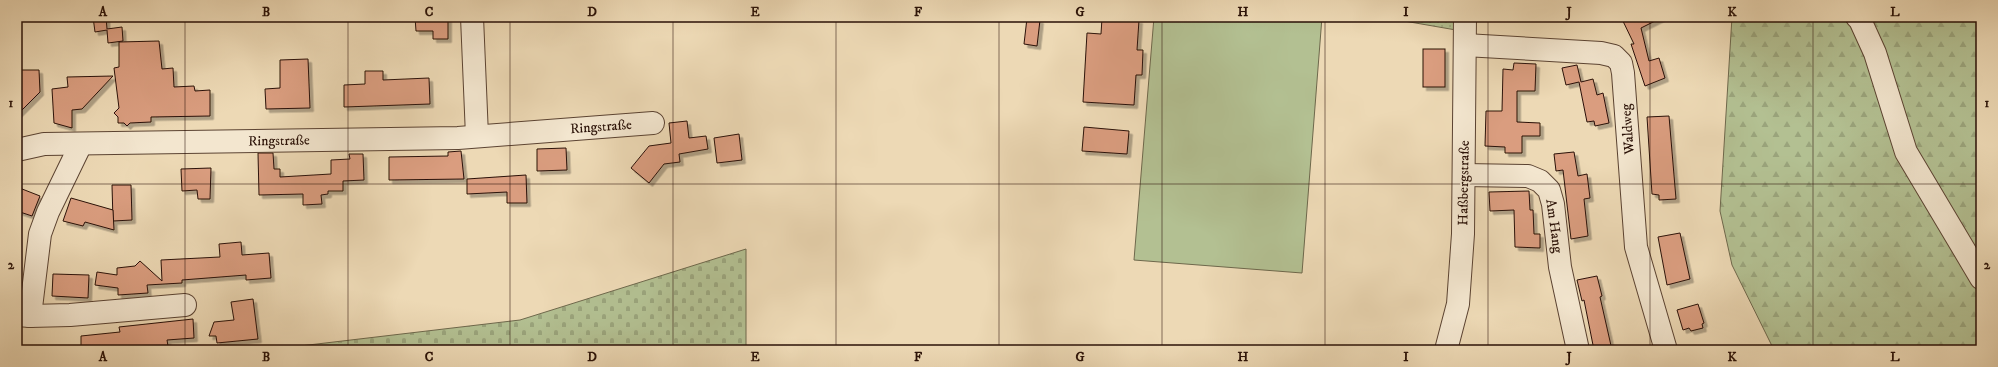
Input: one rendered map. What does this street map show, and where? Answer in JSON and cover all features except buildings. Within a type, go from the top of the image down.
[{"type":"street","points":[[477,17],[477,136]]},
{"type":"street","points":[[1857,17],[1860,20],[1875,53],[1906,152],[1981,278]]},
{"type":"street","name":"Haßbergstraße","points":[[1446,350],[1458,304],[1463,234],[1464,175],[1462,28]]},
{"type":"street","name":"Waldweg","points":[[1462,28],[1601,53],[1614,56],[1621,63],[1627,108],[1636,247],[1666,350]]},
{"type":"street","name":"Ringstraße","points":[[17,150],[44,144],[458,138],[653,123]]},
{"type":"street","points":[[81,144],[48,212],[40,234],[23,316],[70,315],[185,305]]},
{"type":"street","name":"Am Hang","points":[[1464,175],[1528,176],[1540,181],[1549,190],[1553,204],[1560,267],[1578,350]]},
{"type":"green space","points":[[1154,17],[1322,17],[1302,273],[1134,260]]},
{"type":"green space","points":[[1381,17],[1459,17],[1456,30]]},
{"type":"green space","points":[[1732,17],[1981,17],[1981,350],[1774,350],[1732,265],[1720,211]]},
{"type":"green space","points":[[746,249],[746,350],[300,350],[300,346],[520,320]]}]
